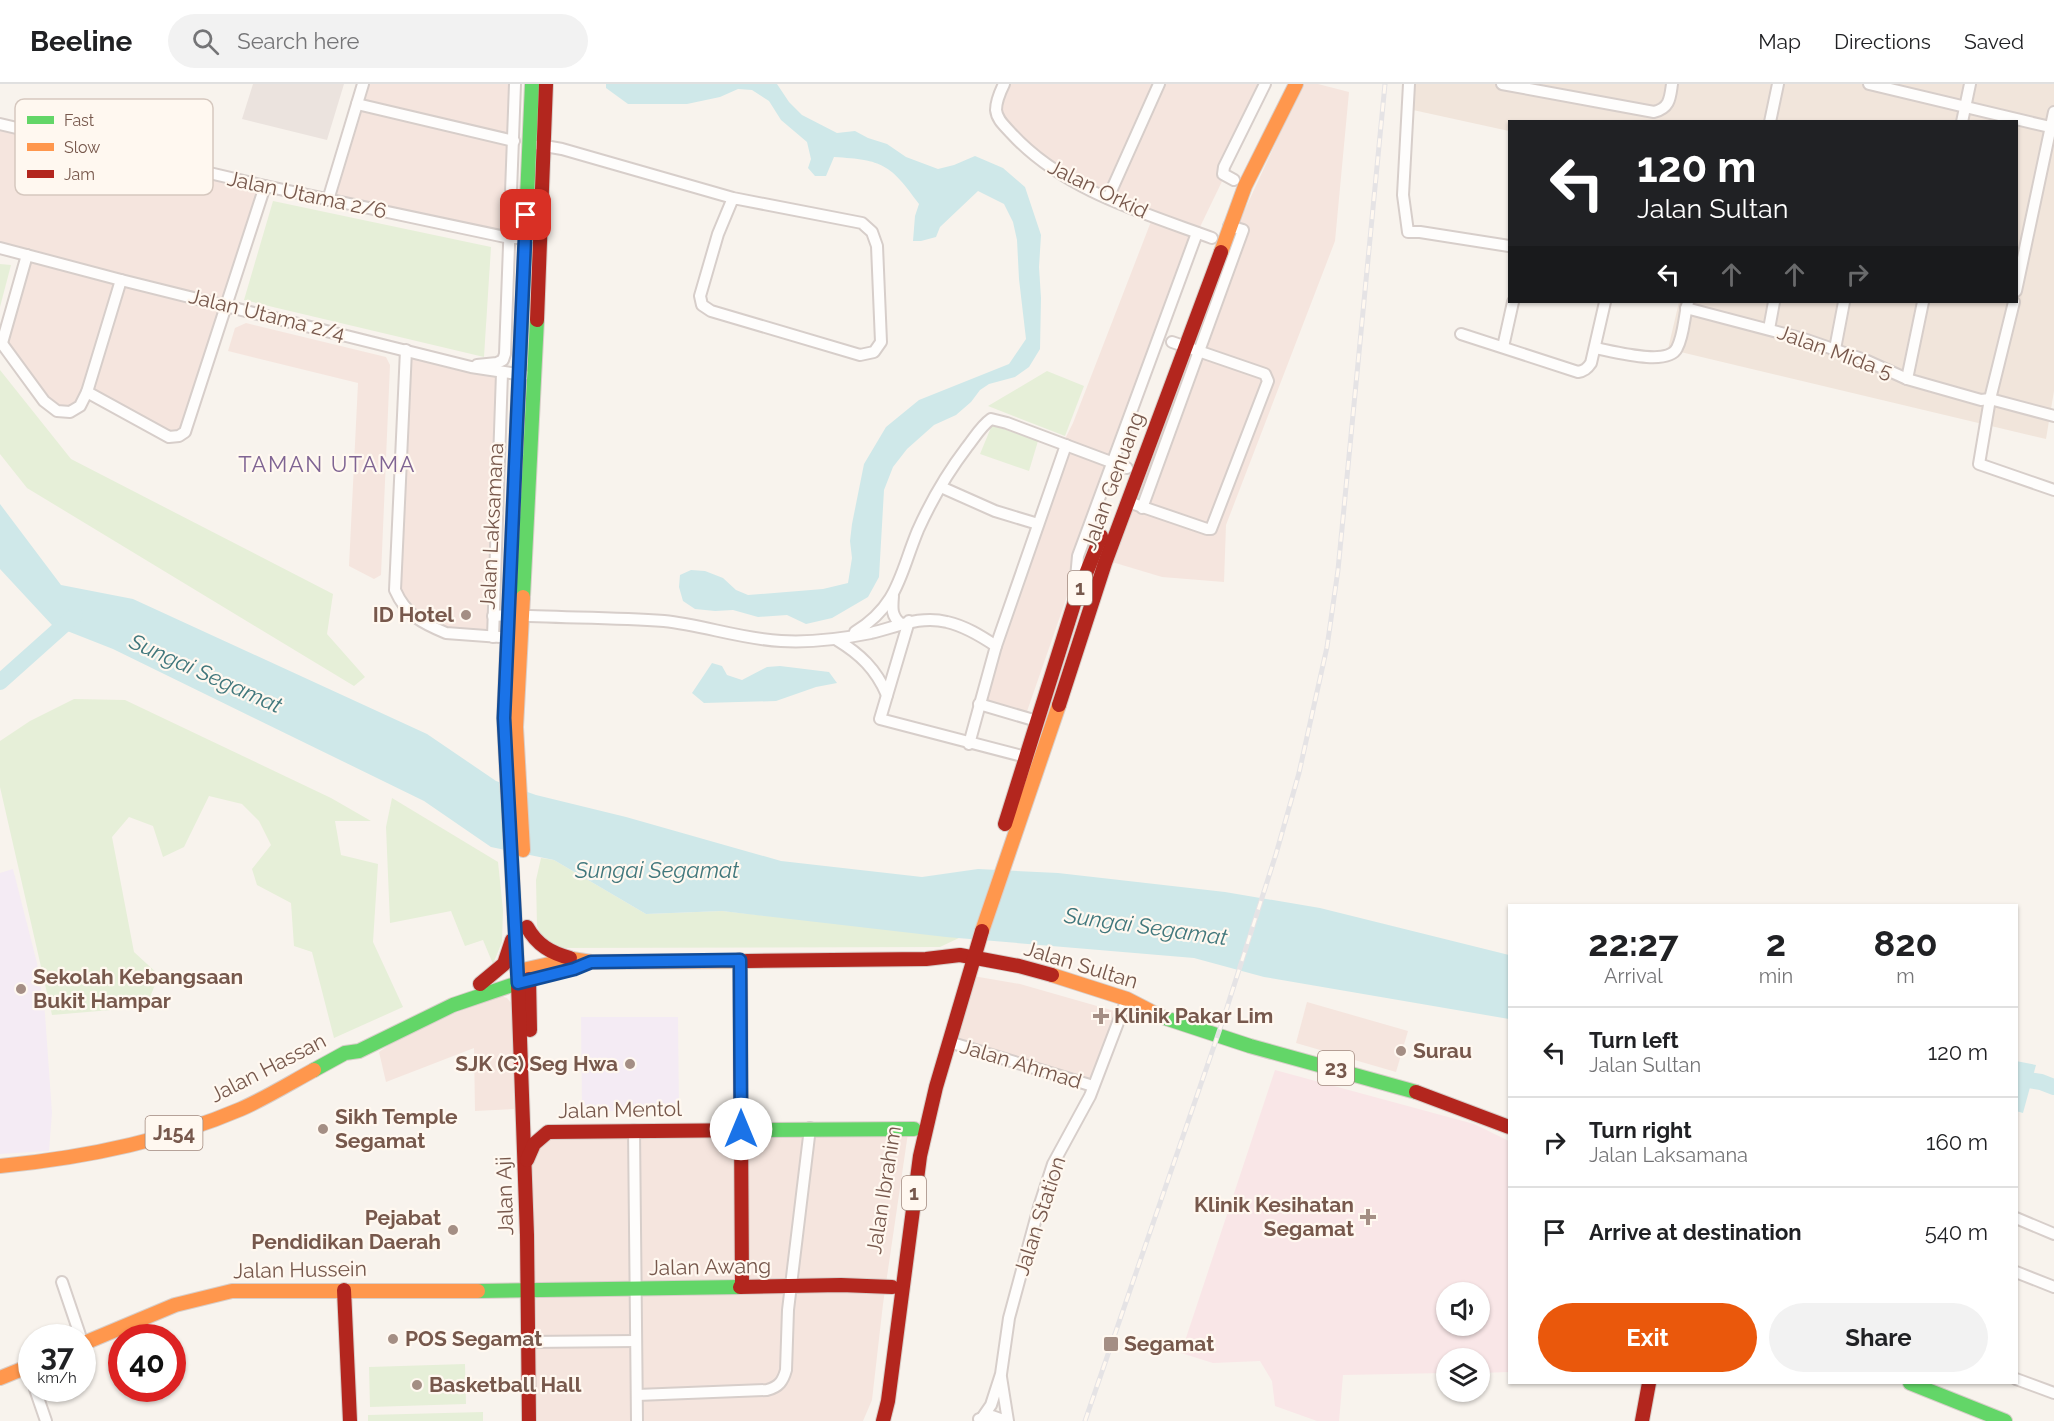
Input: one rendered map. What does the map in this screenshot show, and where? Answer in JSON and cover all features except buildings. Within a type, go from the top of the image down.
[{"type":"main road","name":"Jalan Laksamana","points":[[524,975],[510,747],[516,615],[520,375],[532,84]]},
{"type":"main road","name":"Jalan Laksamana","points":[[516,615],[535,376],[546,84]]},
{"type":"main road","points":[[1196,280],[1234,180],[1281,84]]},
{"type":"main road","name":"Jalan Genuang","points":[[965,960],[1007,838],[1036,775],[1083,628],[1128,502],[1180,344],[1245,186],[1296,84]]},
{"type":"main road","name":"Jalan Genuang","points":[[1007,838],[1026,757],[1074,604],[1142,425]]},
{"type":"main road","points":[[1068,623],[1071,633],[1074,634],[1083,628]]},
{"type":"main road","points":[[1054,666],[1061,660],[1072,661]]},
{"type":"main road","points":[[480,984],[504,964],[522,925],[546,950],[572,959]]},
{"type":"main road","name":"Jalan Sultan","points":[[524,975],[572,959],[591,962],[926,958],[965,960],[1078,981],[1160,1016],[1247,1045],[1418,1091],[1464,1107],[1508,1127]]},
{"type":"main road","points":[[740,960],[742,1286]]},
{"type":"main road","name":"Jalan Ibrahim","points":[[884,1419],[925,1129],[949,1042],[965,960]]},
{"type":"main road","name":"Jalan Ibrahim","points":[[870,1421],[878,1403],[901,1211],[914,1129],[965,960]]},
{"type":"main road","name":"Jalan Sultan","points":[[524,975],[574,969],[591,962]]},
{"type":"main road","points":[[524,975],[533,1122],[548,1132]]},
{"type":"main road","name":"Jalan Hassan","points":[[345,1053],[354,1042],[442,999],[480,984],[524,975]]},
{"type":"main road","name":"Jalan Hassan","points":[[0,1166],[76,1158],[133,1145],[191,1128],[243,1108],[345,1053],[359,1051],[453,1005],[524,975]]},
{"type":"main road","name":"Jalan Aji","points":[[524,975],[529,1421]]},
{"type":"main road","name":"Jalan Mentol","points":[[525,1165],[534,1144],[548,1132],[810,1128],[914,1129]]},
{"type":"main road","name":"Jalan Awang","points":[[528,1291],[742,1286],[892,1287]]},
{"type":"main road","points":[[344,1290],[350,1421]]},
{"type":"main road","name":"Jalan Hussein","points":[[96,1338],[175,1305],[232,1291],[528,1291]]},
{"type":"main road","points":[[0,1378],[18,1373]]},
{"type":"main road","points":[[1642,1421],[1649,1384]]},
{"type":"main road","points":[[1917,1384],[2005,1421]]},
{"type":"street","points":[[328,200],[363,84]]},
{"type":"street","points":[[471,367],[497,363],[503,360],[505,354],[515,84]]},
{"type":"street","name":"Jalan Orkid","points":[[1004,84],[997,101],[996,112],[1000,122],[1032,154],[1060,175],[1108,198],[1212,238]]},
{"type":"street","points":[[1108,198],[1159,84]]},
{"type":"street","points":[[1234,180],[1223,174],[1224,167],[1265,84]]},
{"type":"street","points":[[1410,84],[1403,185],[1408,232],[1508,246]]},
{"type":"street","points":[[1502,84],[1648,112],[1659,111],[1668,104],[1672,84]]},
{"type":"street","points":[[1770,120],[1778,84]]},
{"type":"street","points":[[1869,84],[2052,128]]},
{"type":"street","points":[[1963,120],[1970,84]]},
{"type":"street","points":[[357,104],[514,141]]},
{"type":"street","points":[[2018,282],[2054,112]]},
{"type":"street","name":"Jalan Utama 2/6","points":[[0,124],[15,128]]},
{"type":"street","points":[[530,144],[545,145],[733,198],[862,223],[872,232],[877,246],[881,342],[874,352],[860,355],[711,311],[702,305],[700,296],[718,234],[733,198]]},
{"type":"street","name":"Jalan Utama 2/6","points":[[213,174],[510,238],[540,237]]},
{"type":"street","points":[[87,392],[169,437],[179,436],[185,432],[265,186]]},
{"type":"street","points":[[1074,604],[1078,556],[1197,233]]},
{"type":"street","name":"Jalan Utama 2/4","points":[[0,248],[471,367],[535,376]]},
{"type":"street","points":[[27,255],[1,342],[44,401],[57,411],[70,412],[80,406],[87,392],[121,280]]},
{"type":"street","points":[[1503,347],[1513,303]]},
{"type":"street","points":[[1461,334],[1578,372],[1587,369],[1595,348],[1605,303]]},
{"type":"street","points":[[1769,328],[1774,303]]},
{"type":"street","points":[[1835,349],[1844,303]]},
{"type":"street","name":"Jalan Mida 5","points":[[1687,305],[1835,349],[1907,379],[1923,303]]},
{"type":"street","points":[[2013,303],[1990,399],[1979,464],[2054,490]]},
{"type":"street","points":[[1595,348],[1665,358],[1677,348],[1687,305]]},
{"type":"street","points":[[1128,502],[1142,507],[1207,529],[1213,527],[1268,381],[1265,374],[1180,344],[1142,507]]},
{"type":"street","points":[[406,350],[395,590],[407,611],[438,630],[446,633],[493,638],[515,638]]},
{"type":"street","points":[[493,638],[502,373]]},
{"type":"street","points":[[1907,379],[1981,400],[1990,399],[2054,416]]},
{"type":"street","points":[[850,635],[877,616],[893,596],[920,528],[941,487],[959,458],[991,419],[1127,468]]},
{"type":"street","points":[[969,744],[996,646],[1066,445]]},
{"type":"street","points":[[941,487],[995,512],[1038,524]]},
{"type":"street","points":[[893,596],[894,619],[905,622],[947,622],[972,632],[996,646]]},
{"type":"street","points":[[494,616],[666,621],[780,641],[837,640],[905,622]]},
{"type":"street","points":[[905,622],[880,719],[1026,757]]},
{"type":"street","points":[[837,640],[869,664],[887,694]]},
{"type":"street","points":[[979,704],[1037,721]]},
{"type":"street","name":"Jalan Station","points":[[980,1419],[991,1405],[1001,1374],[1009,1318],[1053,1164],[1094,1086],[1126,1003]]},
{"type":"street","name":"Jalan Ahmad","points":[[949,1042],[1094,1086]]},
{"type":"street","points":[[637,1395],[767,1390],[781,1383],[786,1370],[788,1310],[810,1128]]},
{"type":"street","points":[[634,1130],[637,1421]]},
{"type":"street","points":[[2018,1219],[2054,1234]]},
{"type":"street","points":[[2018,1273],[2054,1287]]},
{"type":"street","points":[[62,1282],[76,1324]]},
{"type":"street","points":[[528,1342],[636,1341]]},
{"type":"street","name":"Jalan Station","points":[[1001,1374],[1007,1421]]},
{"type":"street","points":[[2018,1380],[2054,1393]]},
{"type":"street","points":[[39,1402],[46,1421]]},
{"type":"street","points":[[980,1419],[992,1416],[1007,1421]]},
{"type":"shaded area","points":[[253,84],[344,84],[327,140],[242,119]]},
{"type":"shaded area","points":[[358,84],[511,84],[506,241],[322,202]]},
{"type":"shaded area","points":[[1008,84],[1269,84],[1199,229],[1104,193],[1062,172],[1033,151],[1004,121],[999,111]]},
{"type":"shaded area","points":[[1303,84],[1318,84],[1349,92],[1335,241],[1226,525],[1224,582],[1162,577],[1112,562],[1241,218]]},
{"type":"shaded area","points":[[1415,84],[2054,84],[2054,391],[2046,439],[1668,349],[1679,303],[2018,303],[2018,120],[1508,120],[1508,131],[1413,110]]},
{"type":"shaded area","points":[[0,121],[15,124],[15,195],[213,195],[213,170],[263,181],[180,440],[89,398],[55,415],[0,347],[0,328],[23,250],[0,244]]},
{"type":"shaded area","points":[[1152,219],[1199,237],[1080,559],[1024,720],[975,706],[1061,447],[1073,423]]},
{"type":"shaded area","points":[[246,323],[386,357],[390,365],[381,575],[374,579],[349,566],[358,383],[228,351],[235,328]]},
{"type":"shaded area","points":[[403,346],[506,370],[495,641],[446,637],[397,604]]},
{"type":"shaded area","name":"Sekolah Kebangsaan Bukit Hampar","points":[[13,869],[37,963],[45,1014],[52,1113],[49,1151],[0,1154],[0,873]]},
{"type":"shaded area","points":[[973,976],[1020,984],[1118,1012],[1089,1088],[954,1046]]},
{"type":"shaded area","points":[[498,995],[507,998],[512,1004],[514,1109],[475,1111],[474,1048],[386,1082],[379,1052],[405,1034]]},
{"type":"shaded area","points":[[1307,1002],[1408,1031],[1396,1072],[1296,1043]]},
{"type":"shaded area","name":"SJK (C) Seg Hwa","points":[[581,1017],[678,1017],[679,1111],[582,1111]]},
{"type":"shaded area","name":"Klinik Kesihatan Segamat","points":[[1275,1070],[1474,1124],[1508,1141],[1508,1372],[1490,1373],[1490,1348],[1436,1348],[1436,1373],[1343,1375],[1339,1421],[1317,1421],[1275,1406],[1272,1381],[1260,1361],[1213,1363],[1181,1353]]},
{"type":"shaded area","points":[[908,1133],[883,1304],[872,1400],[863,1421],[534,1421],[530,1164],[537,1148],[551,1138]]},
{"type":"green space","points":[[273,201],[491,247],[484,357],[244,300]]},
{"type":"green space","points":[[0,264],[11,265],[0,307]]},
{"type":"green space","points":[[0,370],[71,459],[333,594],[327,634],[365,677],[354,686],[27,488],[0,454]]},
{"type":"green space","points":[[1047,371],[1084,386],[1065,436],[988,406]]},
{"type":"green space","points":[[992,425],[1038,441],[1029,471],[980,454]]},
{"type":"green space","points":[[74,699],[125,700],[331,798],[371,821],[335,821],[341,855],[378,864],[373,942],[403,1007],[334,1038],[312,952],[294,946],[291,903],[257,885],[252,869],[271,845],[259,821],[242,804],[209,796],[184,847],[163,857],[153,826],[129,817],[112,837],[134,952],[159,975],[146,1007],[52,1015],[0,787],[0,741],[30,721]]},
{"type":"green space","points":[[392,798],[498,862],[503,910],[502,942],[493,964],[483,940],[465,946],[451,911],[390,923],[386,827]]},
{"type":"green space","points":[[541,858],[554,860],[646,914],[722,911],[961,937],[940,947],[549,948],[537,926],[536,880]]},
{"type":"green space","name":"Basketball Hall","points":[[465,1364],[466,1404],[370,1407],[369,1367]]},
{"type":"green space","points":[[483,1412],[483,1421],[368,1421],[368,1415]]},
{"type":"water","points":[[606,84],[777,84],[789,102],[802,115],[837,133],[855,131],[887,144],[906,157],[938,169],[975,156],[1003,168],[1025,187],[1041,235],[1040,349],[1029,367],[1015,377],[989,384],[980,390],[971,402],[956,415],[934,425],[907,449],[893,467],[884,490],[879,577],[868,597],[832,618],[806,624],[787,615],[758,617],[733,610],[695,609],[683,601],[679,587],[680,575],[691,570],[705,571],[723,578],[736,590],[748,595],[823,589],[848,583],[852,558],[850,541],[852,524],[864,464],[886,427],[919,400],[1009,364],[1026,339],[1017,240],[1013,222],[1004,204],[978,191],[940,227],[936,237],[913,241],[915,216],[919,204],[892,172],[864,160],[834,157],[826,176],[815,176],[808,168],[811,159],[807,142],[781,120],[769,101],[752,90],[738,89],[720,97],[687,104],[628,104],[606,88]]},
{"type":"water","name":"Sungai Segamat","points":[[0,504],[61,585],[133,599],[427,734],[496,781],[536,795],[626,817],[781,861],[922,877],[978,869],[1058,873],[1225,892],[1320,908],[1508,955],[1508,1019],[1264,977],[1194,958],[946,937],[722,911],[646,914],[554,860],[491,847],[424,801],[113,649],[52,625],[0,569]]},
{"type":"water","points":[[712,663],[722,666],[727,675],[742,680],[767,667],[780,666],[829,672],[837,683],[816,687],[776,701],[704,703],[692,693]]},
{"type":"water","points":[[2018,1061],[2036,1065],[2023,1113],[2018,1112]]},
{"type":"waterway","points":[[0,682],[75,615]]},
{"type":"waterway","name":"Sungai Segamat","points":[[2018,1078],[2041,1082],[2054,1087]]},
{"type":"railway","points":[[1085,1421],[1223,1020],[1276,854],[1299,773],[1327,647],[1338,570],[1385,84]]},
{"type":"traffic: fast","points":[[520,358],[532,84]]},
{"type":"traffic: fast","points":[[523,597],[537,320]]},
{"type":"traffic: fast","points":[[314,1070],[345,1053],[359,1051],[453,1005],[518,983],[508,795]]},
{"type":"traffic: fast","points":[[1150,1013],[1250,1046],[1416,1092]]},
{"type":"traffic: fast","points":[[757,1130],[914,1129]]},
{"type":"traffic: fast","points":[[478,1291],[740,1287]]},
{"type":"traffic: fast","points":[[1912,1384],[2005,1421]]},
{"type":"traffic: slow","points":[[1221,252],[1245,186],[1296,84]]},
{"type":"traffic: slow","points":[[508,795],[504,718],[520,358]]},
{"type":"traffic: slow","points":[[523,597],[516,727],[523,850]]},
{"type":"traffic: slow","points":[[982,931],[1059,705]]},
{"type":"traffic: slow","points":[[518,971],[572,959],[591,962],[747,961]]},
{"type":"traffic: slow","points":[[1052,975],[1127,999],[1160,1016]]},
{"type":"traffic: slow","points":[[0,1166],[92,1153],[183,1131],[250,1105],[314,1070]]},
{"type":"traffic: slow","points":[[96,1338],[175,1305],[232,1291],[478,1291]]},
{"type":"traffic: slow","points":[[0,1378],[18,1371]]},
{"type":"traffic: jam","points":[[537,320],[546,84]]},
{"type":"traffic: jam","points":[[1059,705],[1105,563],[1221,252]]},
{"type":"traffic: jam","points":[[1005,824],[1074,604],[1101,536]]},
{"type":"traffic: jam","points":[[527,927],[535,939],[545,947],[570,958]]},
{"type":"traffic: jam","points":[[883,1421],[888,1401],[920,1156],[936,1087],[982,931]]},
{"type":"traffic: jam","points":[[480,984],[504,964],[512,940]]},
{"type":"traffic: jam","points":[[747,961],[926,959],[960,955],[1052,975]]},
{"type":"traffic: jam","points":[[740,960],[742,1286]]},
{"type":"traffic: jam","points":[[529,979],[530,1030]]},
{"type":"traffic: jam","points":[[518,983],[527,1235],[529,1421]]},
{"type":"traffic: jam","points":[[1416,1092],[1508,1127]]},
{"type":"traffic: jam","points":[[527,1160],[534,1144],[548,1132],[757,1130]]},
{"type":"traffic: jam","points":[[740,1287],[841,1285],[892,1287]]},
{"type":"traffic: jam","points":[[344,1290],[350,1421]]},
{"type":"traffic: jam","points":[[1642,1421],[1649,1384]]},
{"type":"place","name":"ID Hotel","points":[[466,615]]},
{"type":"place","name":"Sekolah Kebangsaan Bukit Hampar","points":[[21,989]]},
{"type":"place","name":"Klinik Pakar Lim","points":[[1101,1016]]},
{"type":"place","name":"Surau","points":[[1401,1051]]},
{"type":"place","name":"SJK (C) Seg Hwa","points":[[630,1064]]},
{"type":"place","name":"Sikh Temple Segamat","points":[[323,1129]]},
{"type":"place","name":"Klinik Kesihatan Segamat","points":[[1368,1217]]},
{"type":"place","name":"Pejabat Pendidikan Daerah","points":[[453,1230]]},
{"type":"place","name":"POS Segamat","points":[[393,1339]]},
{"type":"place","name":"Segamat","points":[[1111,1344]]},
{"type":"place","name":"Basketball Hall","points":[[417,1385]]},
{"type":"district","name":"TAMAN UTAMA","points":[[327,464]]},
{"type":"route","points":[[526,215],[504,718],[518,983],[574,969],[591,962],[740,960],[741,1129]]}]
